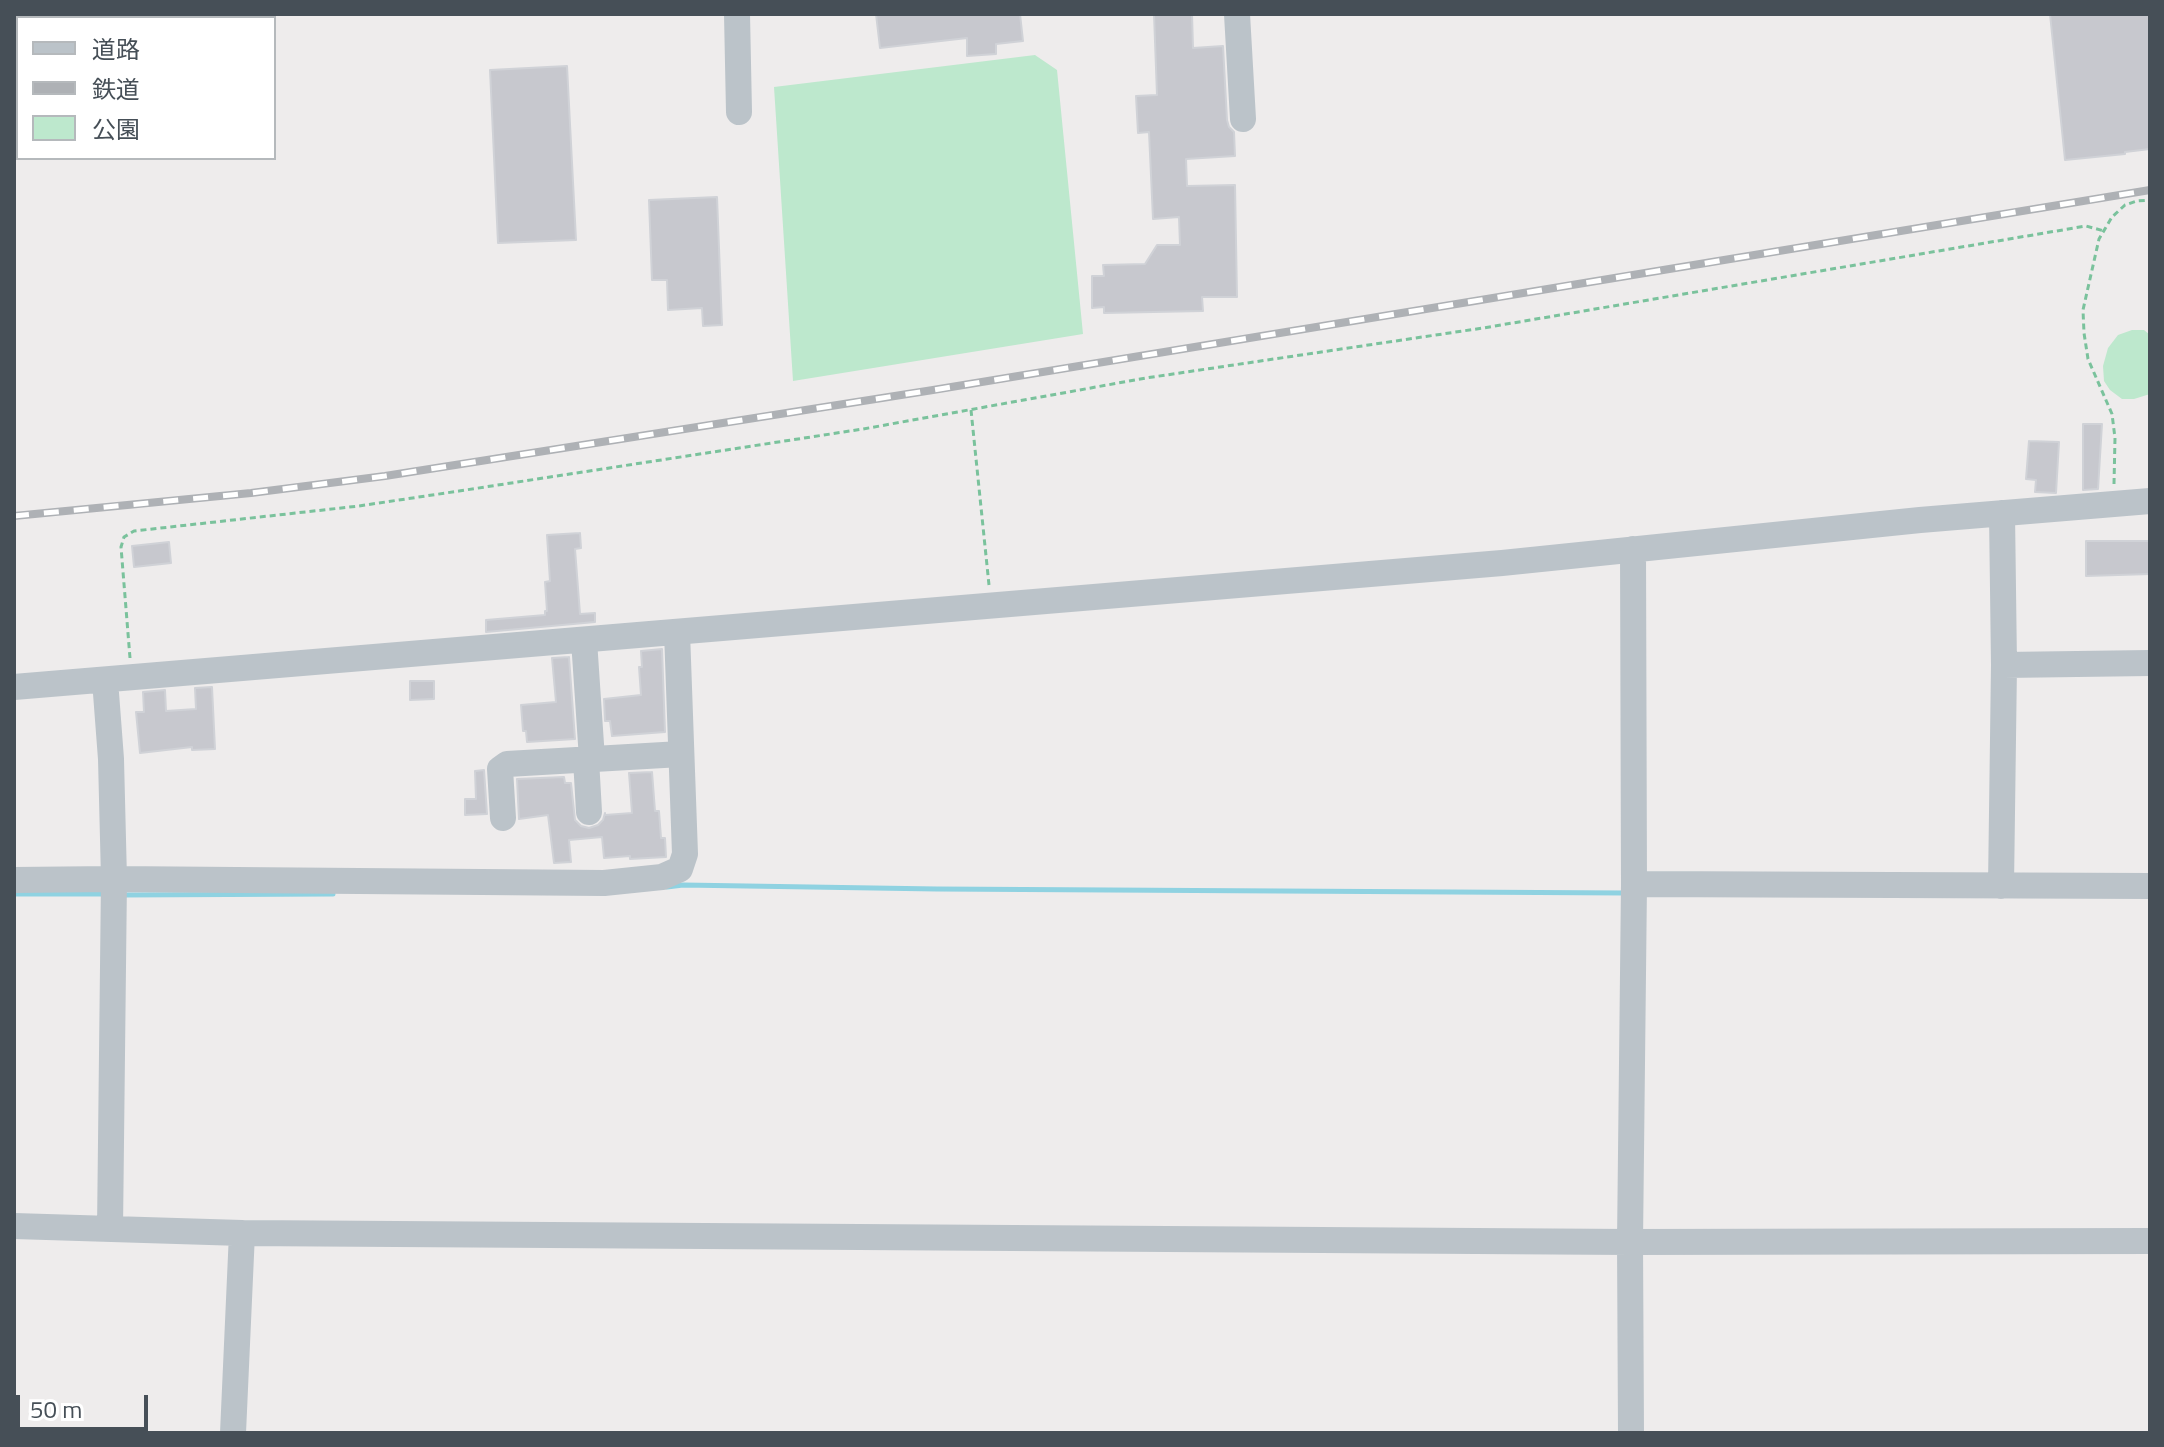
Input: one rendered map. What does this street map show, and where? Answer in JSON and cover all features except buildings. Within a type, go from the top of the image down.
[{"type":"street","points":[[737,14],[739,112]]},
{"type":"street","points":[[1237,14],[1243,119]]},
{"type":"street","points":[[14,687],[1487,564],[2150,501]]},
{"type":"street","points":[[2001,886],[2004,665],[2002,513]]},
{"type":"street","points":[[1631,1433],[1633,549]]},
{"type":"street","points":[[14,880],[604,883],[662,877],[680,869],[685,854],[677,632]]},
{"type":"street","points":[[584,640],[589,812]]},
{"type":"street","points":[[2004,665],[2150,663]]},
{"type":"street","points":[[105,680],[111,759],[114,879],[110,1229]]},
{"type":"street","points":[[503,818],[500,769],[507,764],[681,754]]},
{"type":"street","points":[[1634,884],[2150,886]]},
{"type":"street","points":[[14,1226],[242,1233],[1630,1242],[2150,1241]]},
{"type":"street","points":[[233,1433],[242,1233]]},
{"type":"path","points":[[2114,504],[2115,438],[2112,414],[2088,359],[2083,310],[2099,239],[2112,217],[2125,205],[2150,200]]},
{"type":"path","points":[[132,678],[121,547],[124,537],[134,531],[459,491],[863,429],[1146,378],[1483,328],[2086,226],[2104,231]]},
{"type":"path","points":[[971,410],[992,606]]},
{"type":"green space","points":[[1035,55],[1057,70],[1083,334],[793,381],[774,87]]},
{"type":"green space","points":[[2144,330],[2150,335],[2150,394],[2122,399],[2104,381],[2103,366],[2108,348],[2118,335]]},
{"type":"waterway","points":[[667,887],[1624,893]]},
{"type":"waterway","points":[[14,894],[105,894]]},
{"type":"waterway","points":[[123,895],[333,894]]},
{"type":"railway","points":[[14,516],[251,493],[385,476],[933,390],[2150,190]]}]
